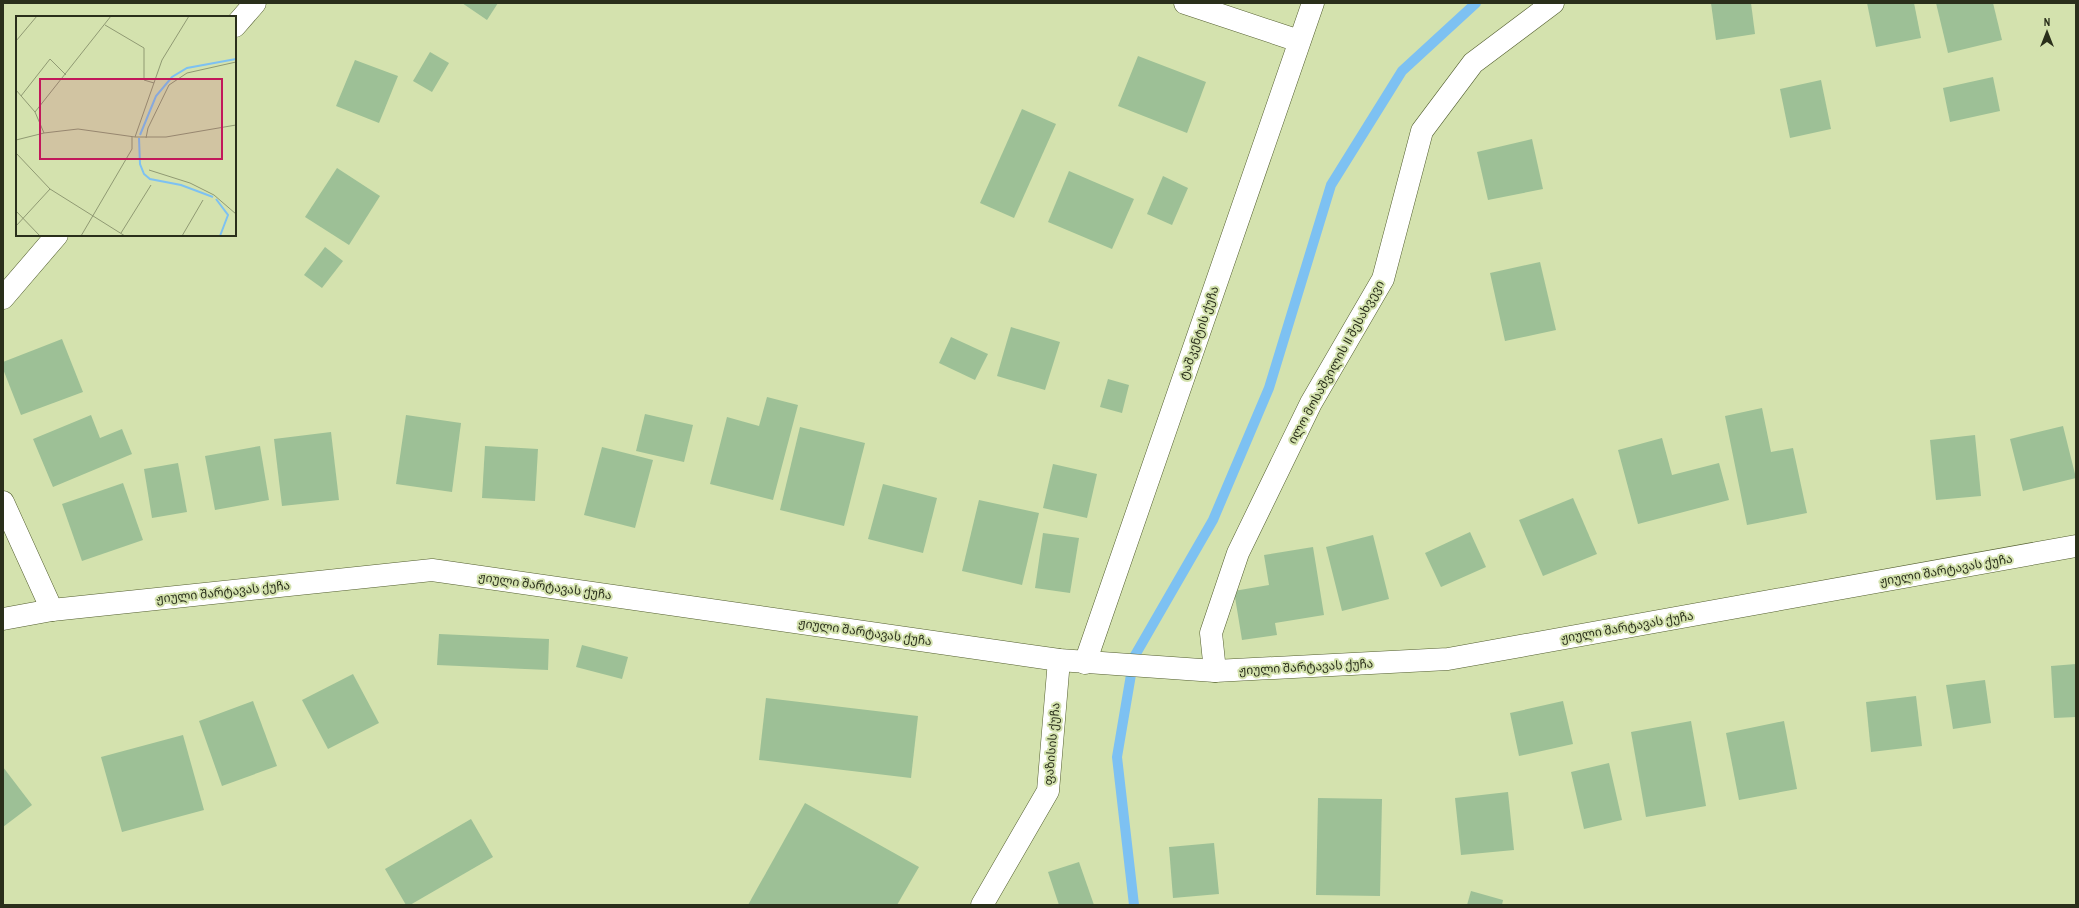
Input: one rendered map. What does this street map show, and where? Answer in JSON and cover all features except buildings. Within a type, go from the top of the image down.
[{"type":"street","points":[[236,25],[255,3]]},
{"type":"street","points":[[1185,3],[1299,40]]},
{"type":"street","name":"ტაშკენტის ქუჩა","points":[[1085,663],[1313,3]]},
{"type":"street","name":"ილო მოსაშვილის II შესახვევი","points":[[1216,671],[1211,633],[1238,553],[1311,403],[1383,279],[1422,131],[1473,63],[1553,3]]},
{"type":"street","points":[[3,298],[56,236]]},
{"type":"street","points":[[3,502],[52,610]]},
{"type":"street","name":"ჟიული შარტავას ქუჩა","points":[[3,619],[52,610],[432,570],[1059,660],[1216,671],[1448,659],[2076,546]]},
{"type":"street","name":"ფაზისის ქუჩა","points":[[982,905],[1048,791],[1059,660]]},
{"type":"waterway","points":[[1134,905],[1117,757],[1134,657],[1213,520],[1269,388],[1331,185],[1402,71],[1476,3]]}]
